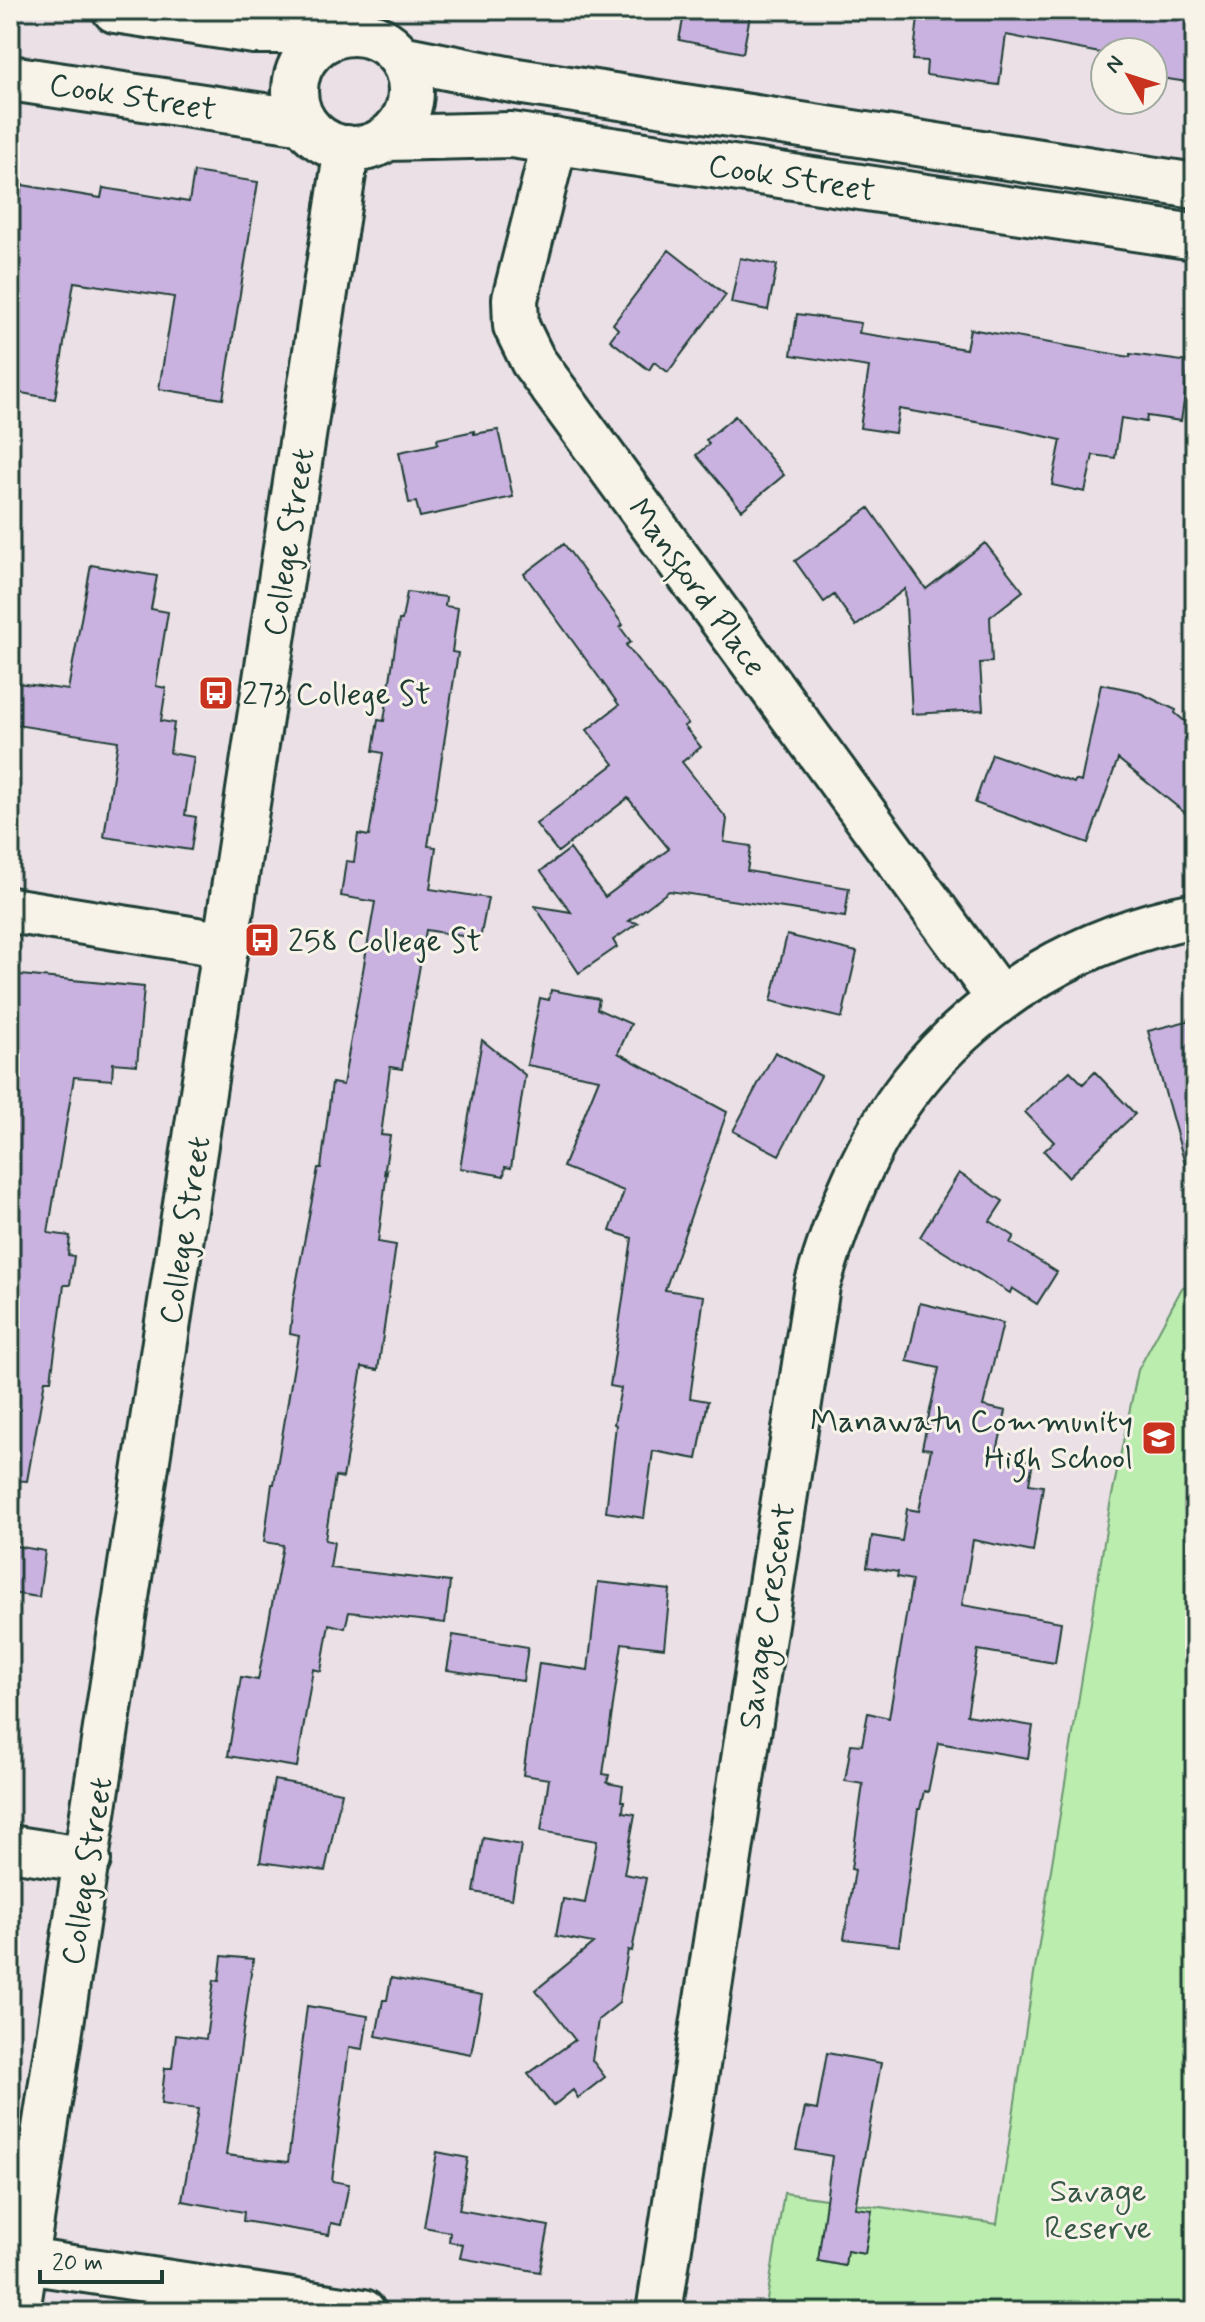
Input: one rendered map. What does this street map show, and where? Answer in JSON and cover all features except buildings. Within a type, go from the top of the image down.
[{"type":"street","name":"Cook Street","points":[[115,10],[254,31],[367,34],[517,81],[1195,186]]},
{"type":"street","points":[[367,34],[409,74],[411,91],[408,109],[399,125],[367,143],[334,146],[322,140],[304,122],[297,107],[297,73],[318,46],[367,34]]},
{"type":"street","name":"Cook Street","points":[[10,78],[304,122]]},
{"type":"street","points":[[612,150],[622,97]]},
{"type":"street","name":"Cook Street","points":[[367,143],[511,135],[1195,237]]},
{"type":"street","name":"Mansford Place","points":[[555,141],[515,299],[516,326],[533,361],[999,998]]},
{"type":"street","name":"College Street","points":[[17,2312],[227,945],[367,143]]},
{"type":"street","points":[[10,910],[227,945]]},
{"type":"street","name":"Savage Crescent","points":[[659,2312],[679,2198],[817,1286],[835,1227],[883,1127],[913,1083],[953,1040],[999,998],[1049,968],[1103,942],[1163,921],[1195,915]]},
{"type":"street","points":[[10,1848],[88,1860]]},
{"type":"street","points":[[26,2261],[363,2312]]},
{"type":"green space","name":"Savage Reserve","points":[[1195,1279],[1195,2312],[765,2312],[784,2193],[997,2224],[1110,1505],[1138,1370],[1182,1288]]},
{"type":"place","name":"273 College St","points":[[216,693]]},
{"type":"place","name":"258 College St","points":[[262,940]]},
{"type":"place","name":"Manawatu Community High School","points":[[1159,1438]]}]
